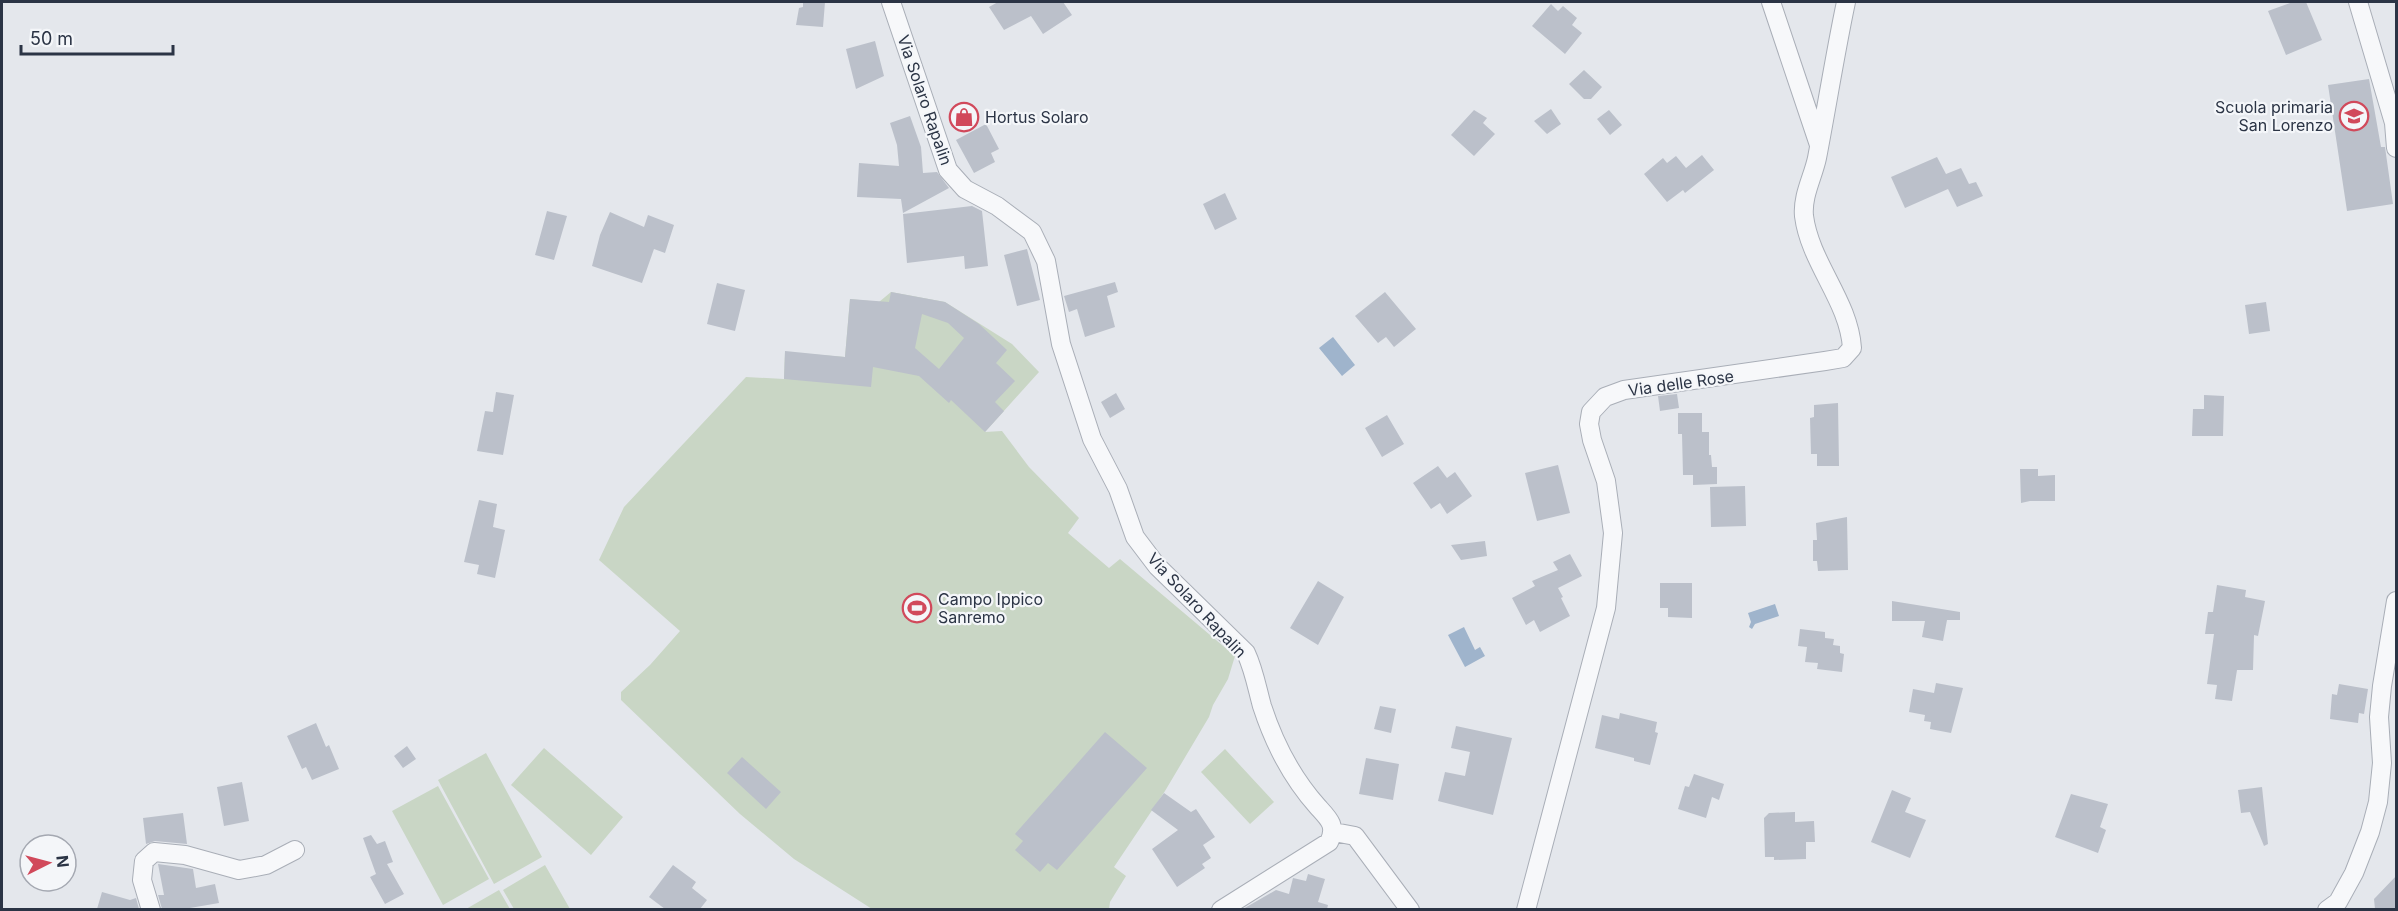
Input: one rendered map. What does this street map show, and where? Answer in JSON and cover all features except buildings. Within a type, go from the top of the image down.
[{"type":"street","name":"Via Solaro Rapalin","points":[[891,2],[948,170],[965,189],[997,206],[1032,232],[1046,261],[1061,344],[1092,439],[1118,489],[1135,537],[1157,566],[1246,653],[1271,734],[1298,783],[1332,821],[1334,832]]},
{"type":"street","points":[[1771,2],[1820,145]]},
{"type":"street","name":"Via delle Rose","points":[[1526,909],[1606,608],[1613,533],[1606,482],[1592,440],[1589,424],[1590,412],[1605,397],[1624,390],[1843,358],[1852,348],[1851,330],[1813,250],[1804,215],[1806,194],[1820,145],[1846,2]]},
{"type":"street","points":[[2358,2],[2394,123],[2397,148]]},
{"type":"street","points":[[2326,909],[2338,902],[2354,873],[2370,832],[2378,801],[2382,763],[2379,717],[2397,601]]},
{"type":"street","points":[[1221,909],[1307,858],[1329,842],[1334,832],[1355,836],[1410,909]]},
{"type":"street","points":[[151,909],[142,880],[144,861],[154,852],[185,855],[239,870],[266,865],[295,850]]},
{"type":"green space","name":"Campo Ippico Sanremo","points":[[891,292],[945,302],[1012,344],[1039,372],[985,432],[1002,431],[1029,467],[1079,518],[1068,533],[1109,568],[1120,559],[1235,656],[1228,679],[1209,717],[1165,791],[1114,867],[1126,876],[1110,902],[1109,909],[872,909],[794,859],[740,814],[621,700],[621,692],[650,665],[680,631],[599,560],[624,507],[746,377],[784,379],[785,352],[845,357],[850,299],[879,302]]},
{"type":"green space","points":[[544,748],[623,817],[591,855],[511,785]]},
{"type":"green space","points":[[1225,749],[1274,802],[1250,824],[1201,772]]},
{"type":"green space","points":[[486,753],[542,857],[494,884],[438,780]]},
{"type":"green space","points":[[438,786],[489,879],[443,905],[392,811]]},
{"type":"green space","points":[[545,865],[570,909],[514,909],[503,890]]},
{"type":"green space","points":[[499,890],[510,909],[466,909]]},
{"type":"water","points":[[1333,337],[1355,365],[1342,376],[1319,348]]},
{"type":"water","points":[[1775,604],[1779,616],[1755,624],[1752,629],[1749,627],[1751,622],[1748,613]]},
{"type":"water","points":[[1464,627],[1475,650],[1480,647],[1485,656],[1465,667],[1448,635]]},
{"type":"place","name":"Scuola primaria San Lorenzo","points":[[2354,116]]},
{"type":"place","name":"Hortus Solaro","points":[[964,117]]},
{"type":"place","name":"Campo Ippico Sanremo","points":[[917,608]]}]
